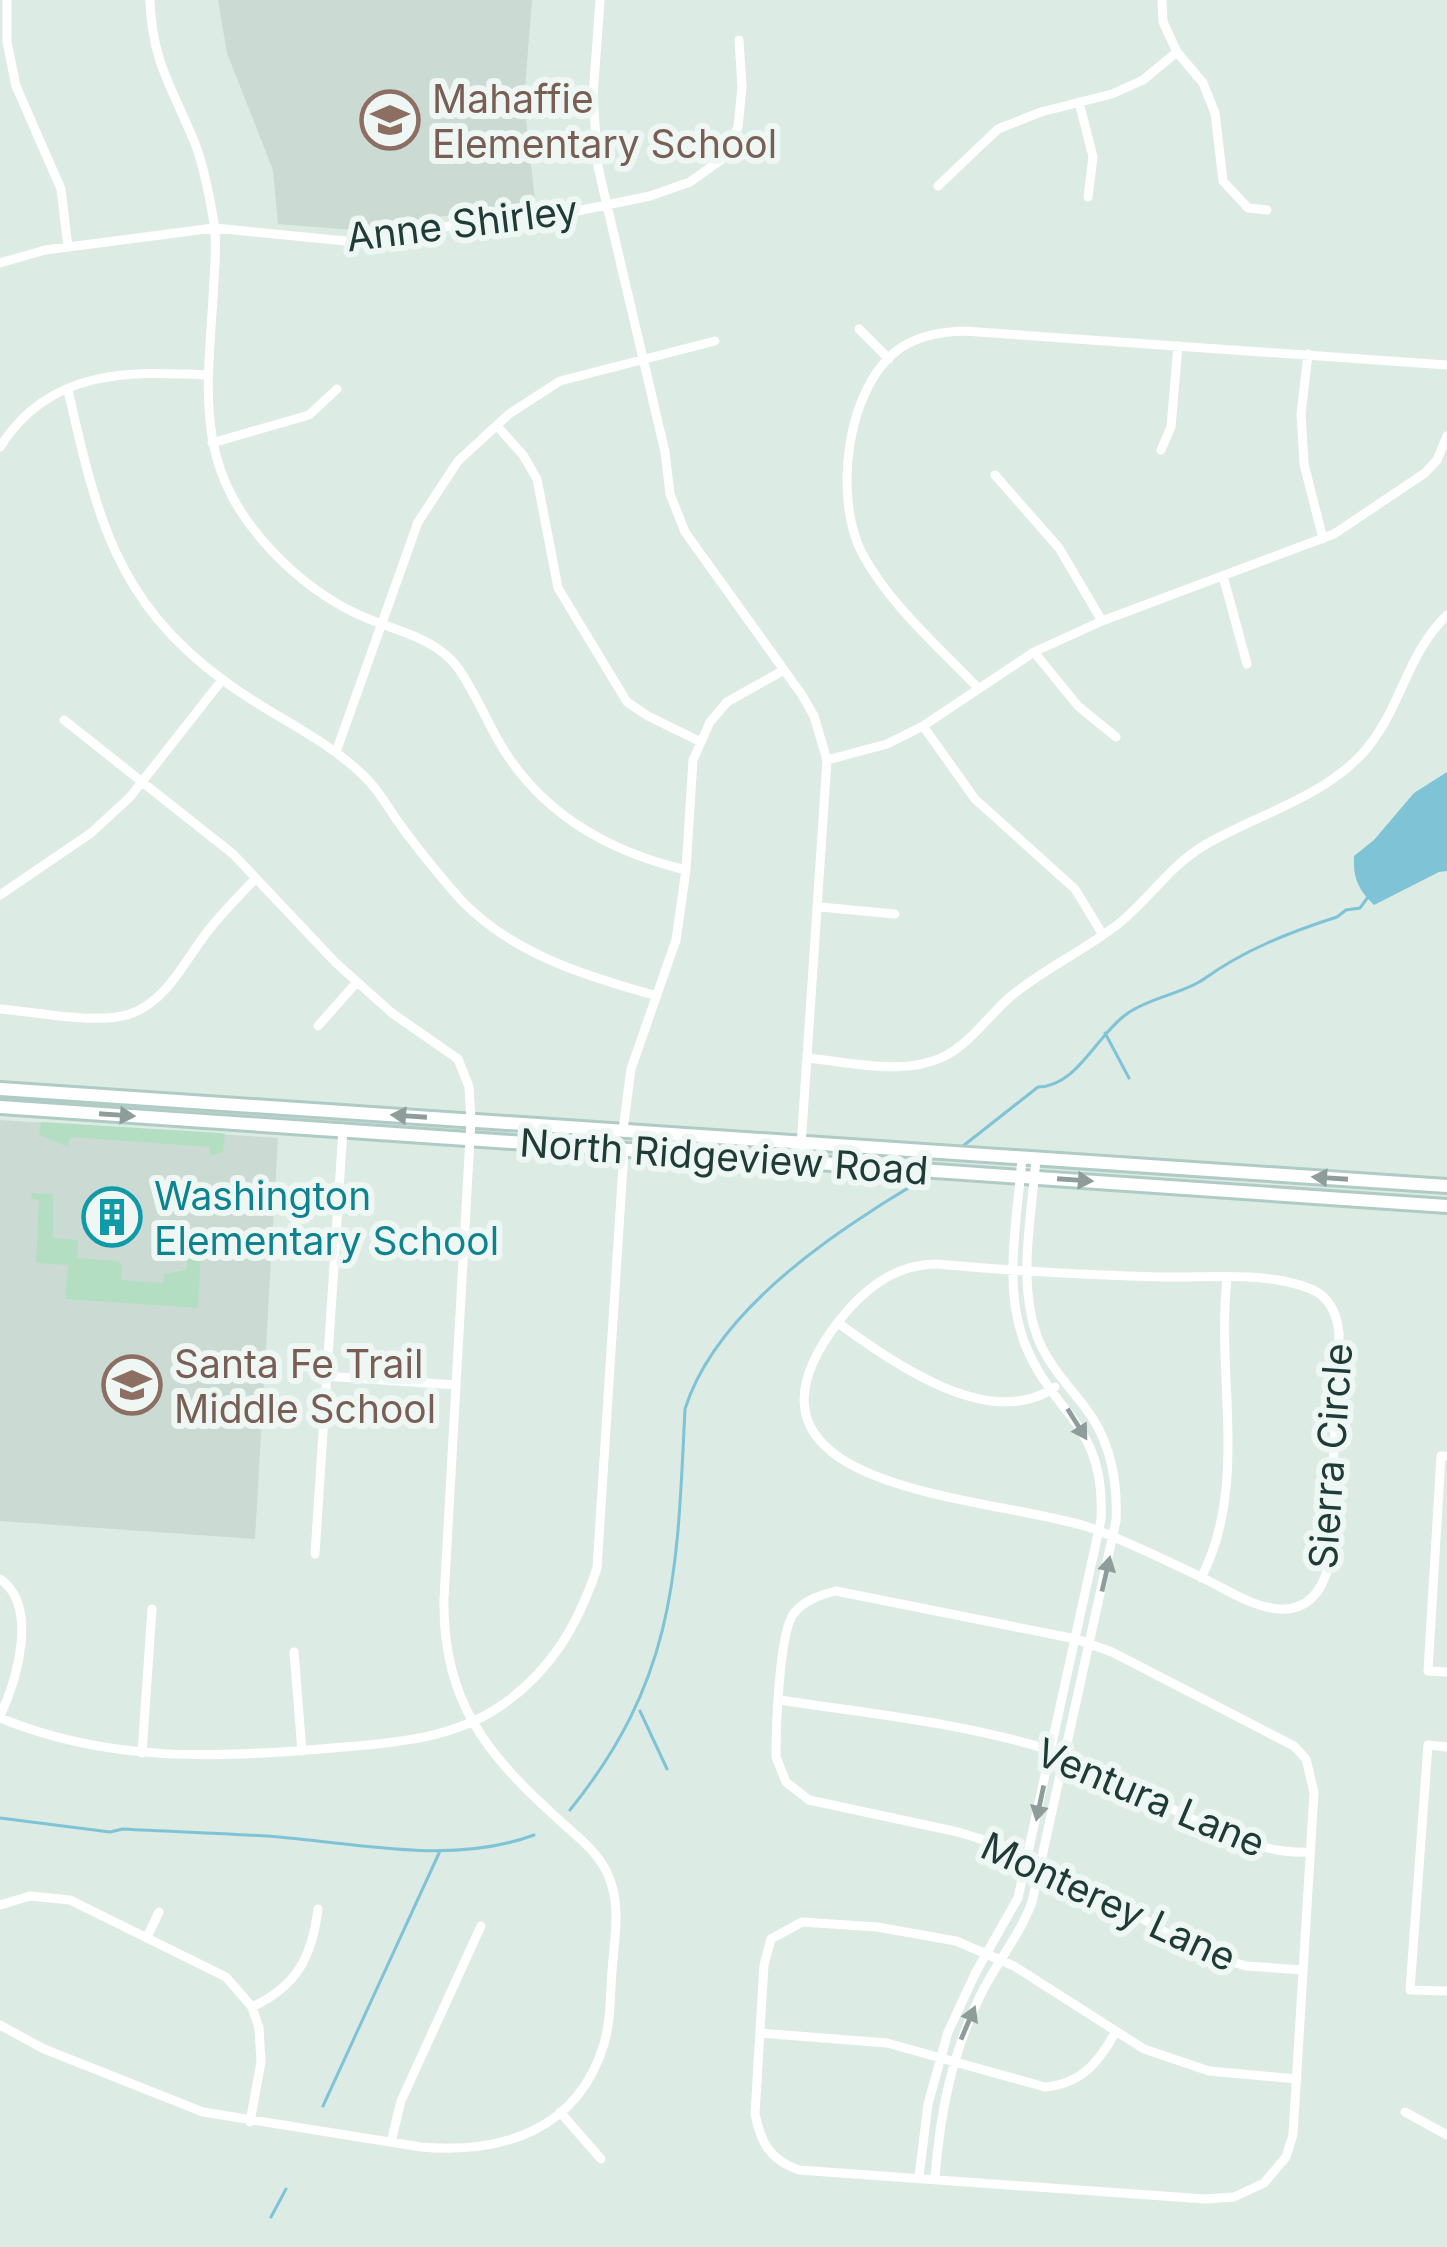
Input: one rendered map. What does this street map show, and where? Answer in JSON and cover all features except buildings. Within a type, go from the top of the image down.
[{"type":"main road","name":"North Ridgeview Road","points":[[0,1089],[1447,1186]]},
{"type":"main road","name":"North Ridgeview Road","points":[[0,1107],[1447,1205]]},
{"type":"street","points":[[7,0],[7,42],[16,86],[61,189],[68,247]]},
{"type":"street","points":[[150,0],[151,38],[167,86],[197,148],[214,227],[208,427],[244,519],[314,588],[354,613],[433,645],[456,665],[506,753],[546,803],[606,843],[642,860],[686,870]]},
{"type":"street","points":[[600,0],[593,96],[598,167],[670,494],[685,532],[784,670],[816,725],[827,760],[800,1161]]},
{"type":"street","points":[[1162,0],[1162,22],[1177,52],[1203,83],[1215,113],[1223,181],[1248,208],[1267,209]]},
{"type":"street","name":"Anne Shirley","points":[[0,263],[68,247],[214,227],[356,242],[449,226],[509,225],[650,196],[690,182],[722,159],[738,127],[739,40]]},
{"type":"street","points":[[938,186],[998,129],[1112,94],[1143,80],[1177,52]]},
{"type":"street","points":[[1079,102],[1093,157],[1088,197]]},
{"type":"street","points":[[859,329],[889,359]]},
{"type":"street","points":[[977,688],[880,583],[848,517],[845,481],[850,442],[866,396],[889,359],[902,348],[938,332],[1447,365]]},
{"type":"street","points":[[335,752],[418,522],[458,460],[496,426],[560,381],[715,341]]},
{"type":"street","points":[[1162,450],[1172,427],[1178,346]]},
{"type":"street","points":[[1308,354],[1301,414],[1304,464],[1323,539]]},
{"type":"street","points":[[0,447],[41,403],[113,373],[208,375]]},
{"type":"street","points":[[212,443],[310,416],[338,389]]},
{"type":"street","points":[[68,390],[101,525],[124,573],[152,614],[222,680],[335,752],[369,781],[465,904],[515,941],[574,973],[657,996]]},
{"type":"street","points":[[496,426],[538,478],[558,588],[627,702],[701,742]]},
{"type":"street","points":[[827,760],[887,744],[923,726],[1034,652],[1102,621],[1323,539],[1425,472],[1437,460],[1447,436]]},
{"type":"street","points":[[995,476],[1059,548],[1102,621]]},
{"type":"street","points":[[1223,576],[1247,664]]},
{"type":"street","points":[[807,1058],[908,1066],[943,1057],[1030,982],[1103,935],[1201,848],[1307,794],[1351,765],[1380,732],[1424,640],[1447,615]]},
{"type":"street","points":[[1034,652],[1078,706],[1116,737]]},
{"type":"street","points":[[622,1130],[632,1069],[676,940],[693,760],[710,722],[728,702],[784,670]]},
{"type":"street","points":[[2,890],[91,833],[130,797],[222,680]]},
{"type":"street","points":[[0,2024],[44,2049],[186,2106],[250,2122],[453,2150],[493,2146],[530,2133],[560,2112],[587,2080],[605,2041],[614,1894],[596,1854],[510,1774],[471,1721],[453,1680],[444,1629],[471,1120],[469,1087],[458,1059],[392,1013],[256,878],[142,780],[64,721]]},
{"type":"street","points":[[923,726],[975,799],[1075,889],[1103,935]]},
{"type":"street","points":[[0,1009],[102,1018],[130,1014],[158,997],[209,928],[256,878]]},
{"type":"street","points":[[820,907],[896,914]]},
{"type":"street","points":[[318,1026],[357,982]]},
{"type":"street","points":[[315,1554],[343,1129]]},
{"type":"street","points":[[0,1579],[18,1600],[20,1619],[12,1683],[0,1717],[64,1740],[142,1754],[195,1757],[302,1750],[410,1741],[501,1706],[546,1667],[576,1622],[596,1568],[624,1150]]},
{"type":"street","points":[[935,2178],[939,2127],[954,2060],[980,1996],[1028,1915],[1113,1538],[1117,1502],[1109,1454],[1092,1418],[1063,1381],[1035,1330],[1028,1273],[1029,1158]]},
{"type":"street","points":[[920,2177],[924,2126],[940,2056],[966,1992],[1013,1910],[1100,1532],[1101,1488],[1095,1457],[1081,1427],[1025,1346],[1015,1304],[1014,1272],[1028,1177]]},
{"type":"street","name":"Sierra Circle","points":[[927,1264],[1014,1272],[1227,1279],[1310,1288],[1333,1307],[1338,1321],[1329,1565],[1318,1593],[1292,1609],[1256,1604],[1100,1532],[1049,1516],[910,1490],[866,1471],[818,1438],[804,1413],[803,1385],[838,1323],[873,1286],[899,1270],[927,1264]]},
{"type":"street","points":[[1201,1578],[1219,1539],[1228,1491],[1227,1279]]},
{"type":"street","points":[[838,1323],[883,1355],[949,1390],[980,1398],[1032,1400],[1063,1381]]},
{"type":"street","points":[[324,1376],[456,1385]]},
{"type":"street","points":[[1447,1456],[1441,1456],[1428,1671],[1447,1672]]},
{"type":"street","name":"Monterey Lane","points":[[1297,2079],[1183,2065],[1115,2033],[989,1952],[956,1941],[877,1927],[793,1925],[768,1946],[755,2114],[759,2136],[771,2154],[800,2170],[1205,2199],[1234,2198],[1264,2183],[1286,2157],[1293,2135],[1297,2079],[1310,1852],[1312,1774],[1294,1746],[1089,1644],[836,1591],[806,1602],[789,1621],[776,1729],[777,1766],[786,1782],[809,1801],[958,1832],[1041,1862],[1198,1952],[1246,1966],[1303,1970]]},
{"type":"street","points":[[142,1754],[152,1609]]},
{"type":"street","points":[[294,1652],[302,1750]]},
{"type":"street","name":"Ventura Lane","points":[[780,1700],[878,1712],[1052,1750],[1244,1840],[1293,1853],[1310,1852]]},
{"type":"street","points":[[1447,1747],[1428,1745],[1410,1990],[1447,1991]]},
{"type":"street","points":[[0,1905],[29,1896],[59,1897],[226,1977],[252,2007],[261,2046],[250,2122]]},
{"type":"street","points":[[252,2007],[284,1989],[304,1966],[318,1909]]},
{"type":"street","points":[[147,1937],[159,1912]]},
{"type":"street","points":[[391,2142],[401,2101],[481,1926]]},
{"type":"street","points":[[760,2033],[886,2043],[1029,2085],[1054,2087],[1090,2070],[1115,2033]]},
{"type":"street","points":[[560,2112],[601,2159]]},
{"type":"street","points":[[1405,2112],[1447,2135]]},
{"type":"shaded area","name":"Mahaffie Elementary School","points":[[218,0],[532,0],[524,102],[536,209],[505,215],[444,216],[365,231],[278,224],[273,170],[227,53]]},
{"type":"shaded area","name":"Santa Fe Trail Middle School","points":[[0,1120],[278,1138],[255,1539],[0,1521]]},
{"type":"green space","points":[[41,1122],[220,1133],[225,1134],[223,1152],[210,1156],[210,1147],[70,1137],[68,1147],[39,1135]]},
{"type":"green space","points":[[32,1193],[53,1194],[53,1238],[78,1240],[77,1258],[122,1264],[121,1280],[163,1283],[164,1274],[186,1270],[188,1252],[201,1253],[198,1308],[65,1299],[68,1265],[36,1263],[39,1200],[31,1199]]},
{"type":"water","points":[[1447,772],[1447,871],[1374,905],[1358,883],[1354,856],[1414,793]]},
{"type":"waterway","points":[[963,1146],[1038,1087],[1076,1069],[1128,1013],[1195,984],[1268,943],[1360,908],[1368,897]]},
{"type":"waterway","points":[[1105,1033],[1129,1078]]},
{"type":"waterway","points":[[570,1810],[632,1714],[665,1621],[679,1522],[685,1409],[698,1379],[737,1322],[789,1271],[927,1175]]},
{"type":"waterway","points":[[640,1711],[667,1769]]},
{"type":"waterway","points":[[0,1818],[110,1832],[260,1836],[408,1850],[472,1849],[534,1835]]},
{"type":"waterway","points":[[323,2106],[440,1851]]},
{"type":"waterway","points":[[271,2217],[286,2189]]},
{"type":"place","name":"Mahaffie Elementary School","points":[[390,120]]},
{"type":"place","name":"Washington Elementary School","points":[[112,1217]]},
{"type":"place","name":"Santa Fe Trail Middle School","points":[[132,1385]]}]
